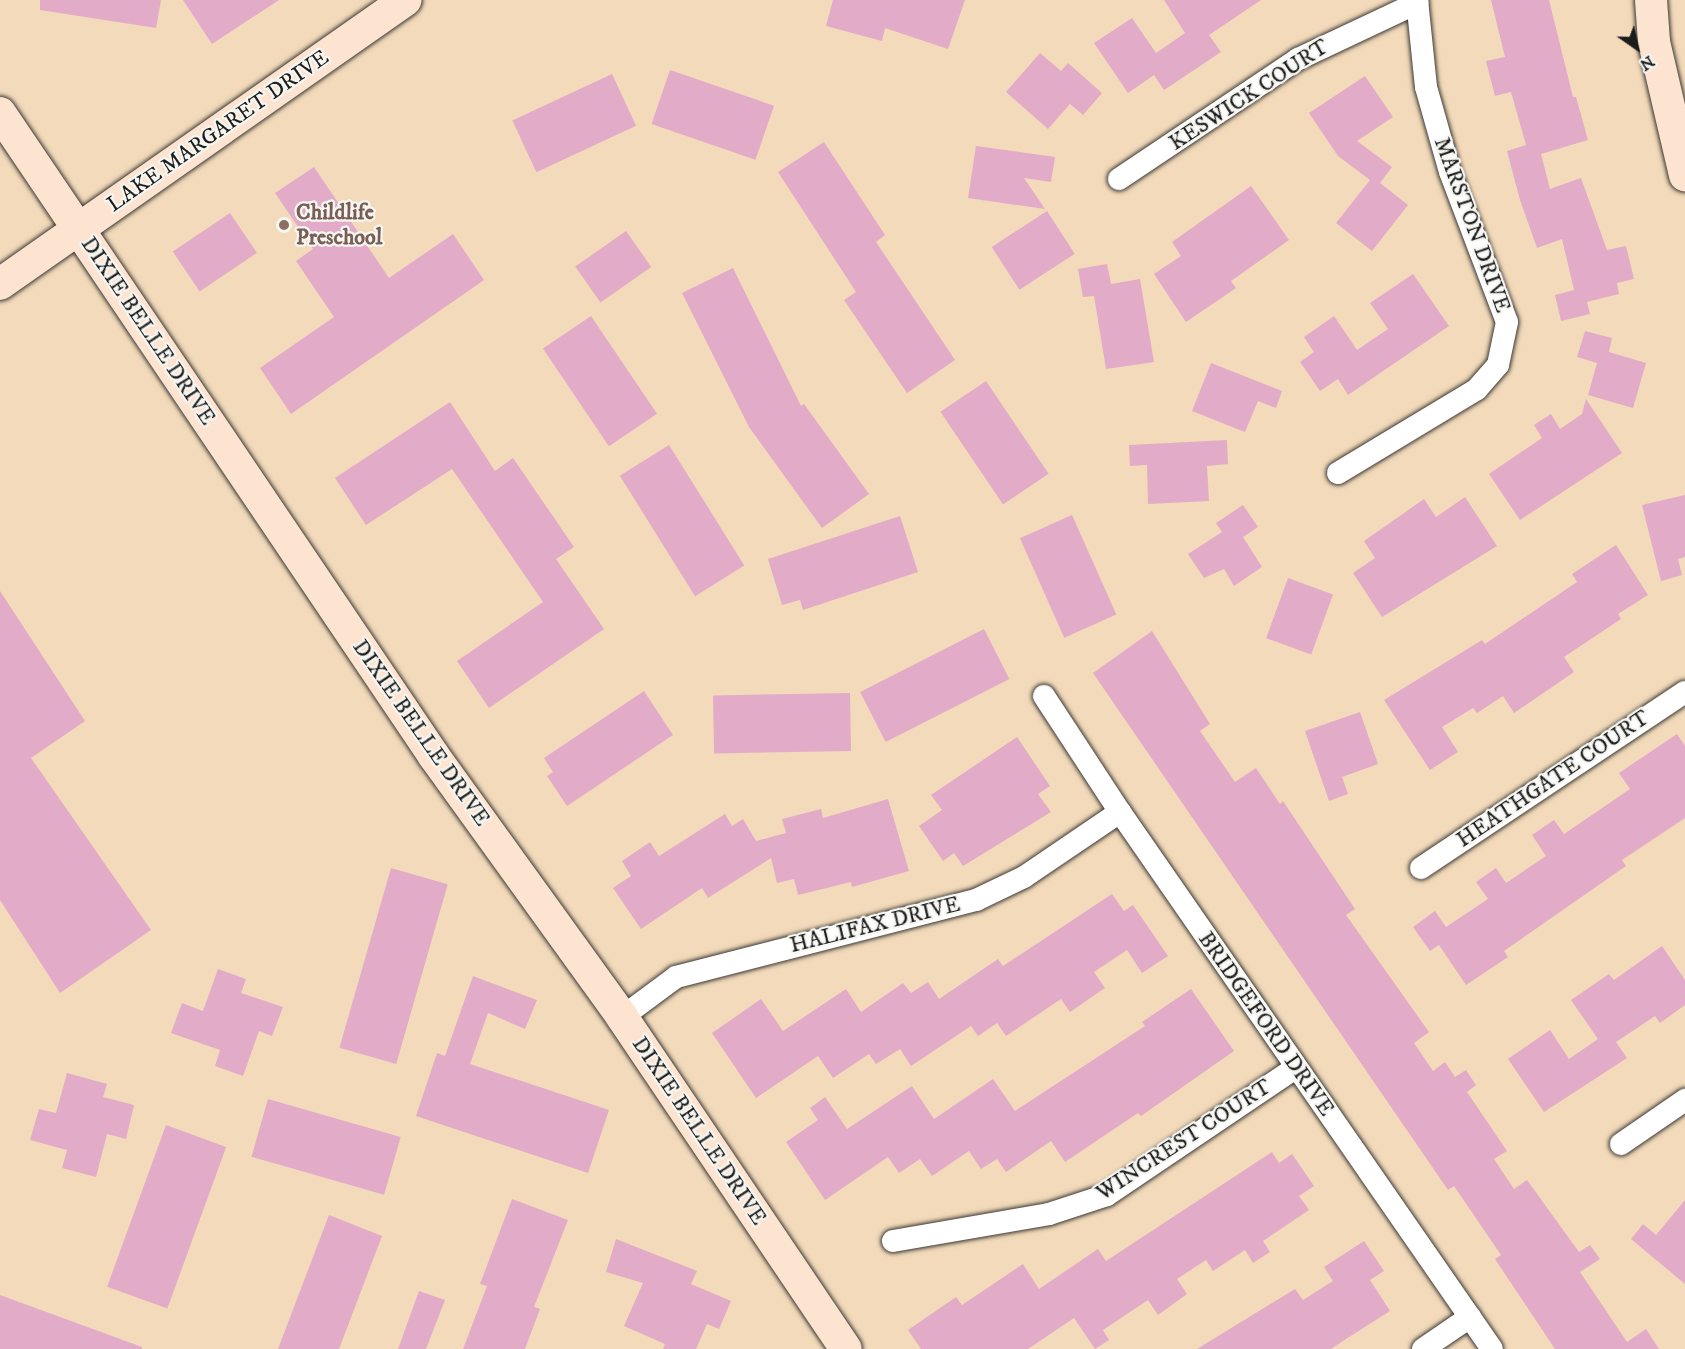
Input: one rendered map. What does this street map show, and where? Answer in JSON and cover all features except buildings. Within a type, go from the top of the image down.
[{"type":"street","name":"LAKE MARGARET DRIVE","points":[[0,284],[406,0]]},
{"type":"street","points":[[1650,0],[1654,42],[1685,175]]},
{"type":"street","name":"KESWICK COURT","points":[[1119,179],[1299,58],[1417,1]]},
{"type":"street","name":"MARSTON DRIVE","points":[[1338,473],[1477,389],[1498,365],[1507,322],[1450,172],[1426,87],[1417,1]]},
{"type":"street","name":"DIXIE BELLE DRIVE","points":[[0,113],[434,756],[622,1017],[846,1349]]},
{"type":"street","name":"HEATHGATE COURT","points":[[1421,868],[1685,692]]},
{"type":"street","name":"BRIDGEFORD DRIVE","points":[[1044,696],[1120,812],[1295,1068],[1492,1349]]},
{"type":"street","name":"HALIFAX DRIVE","points":[[622,1017],[676,977],[976,900],[1024,877],[1120,812]]},
{"type":"street","name":"WINCREST COURT","points":[[893,1241],[1049,1214],[1107,1195],[1295,1068]]},
{"type":"street","points":[[1621,1144],[1685,1100]]},
{"type":"street","points":[[1423,1349],[1470,1317]]},
{"type":"place","name":"Childlife Preschool","points":[[284,225]]}]
